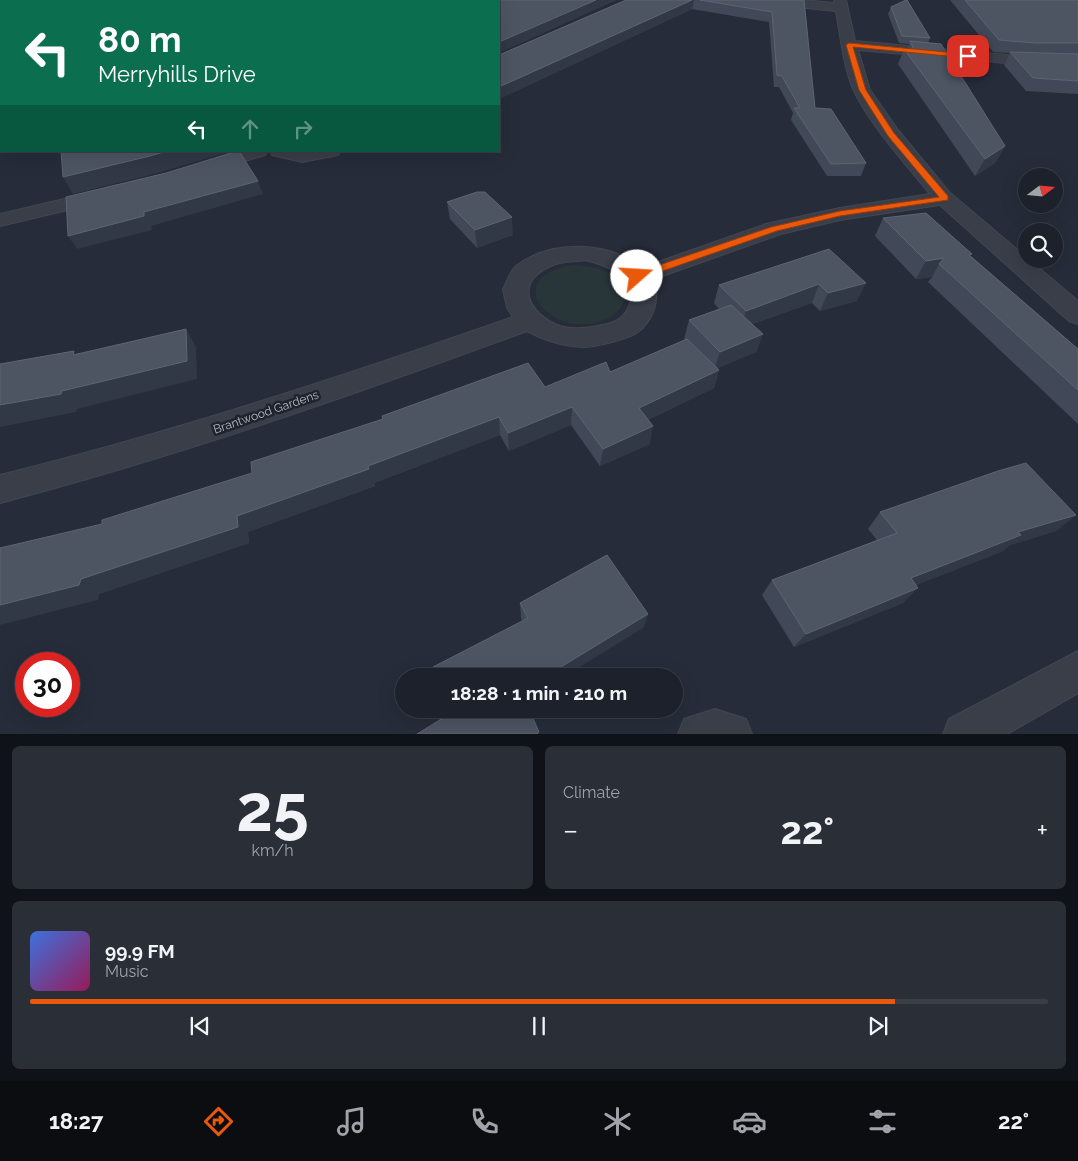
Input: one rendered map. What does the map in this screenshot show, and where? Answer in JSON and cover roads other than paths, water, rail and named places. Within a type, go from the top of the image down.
[{"type":"street","points":[[767,0],[841,4],[849,45],[862,90],[891,134],[945,198],[1078,315]]},
{"type":"street","points":[[849,45],[1028,61],[1078,61]]},
{"type":"street","points":[[193,172],[255,152]]},
{"type":"street","points":[[284,152],[302,156],[326,152]]},
{"type":"street","points":[[0,220],[120,192]]},
{"type":"street","points":[[637,276],[774,229],[840,214],[945,198]]},
{"type":"street","points":[[585,253],[599,256],[623,265],[637,276],[644,289],[644,303],[639,316],[626,327],[608,335],[587,339],[565,337],[544,331],[528,321],[517,307],[514,293],[518,279],[529,267],[545,258],[564,254],[585,253]]},
{"type":"street","name":"Brantwood Gardens","points":[[0,489],[77,471],[174,444],[406,365],[528,321]]},
{"type":"street","points":[[964,734],[1078,671]]},
{"type":"street","points":[[699,734],[715,730],[731,734]]}]
